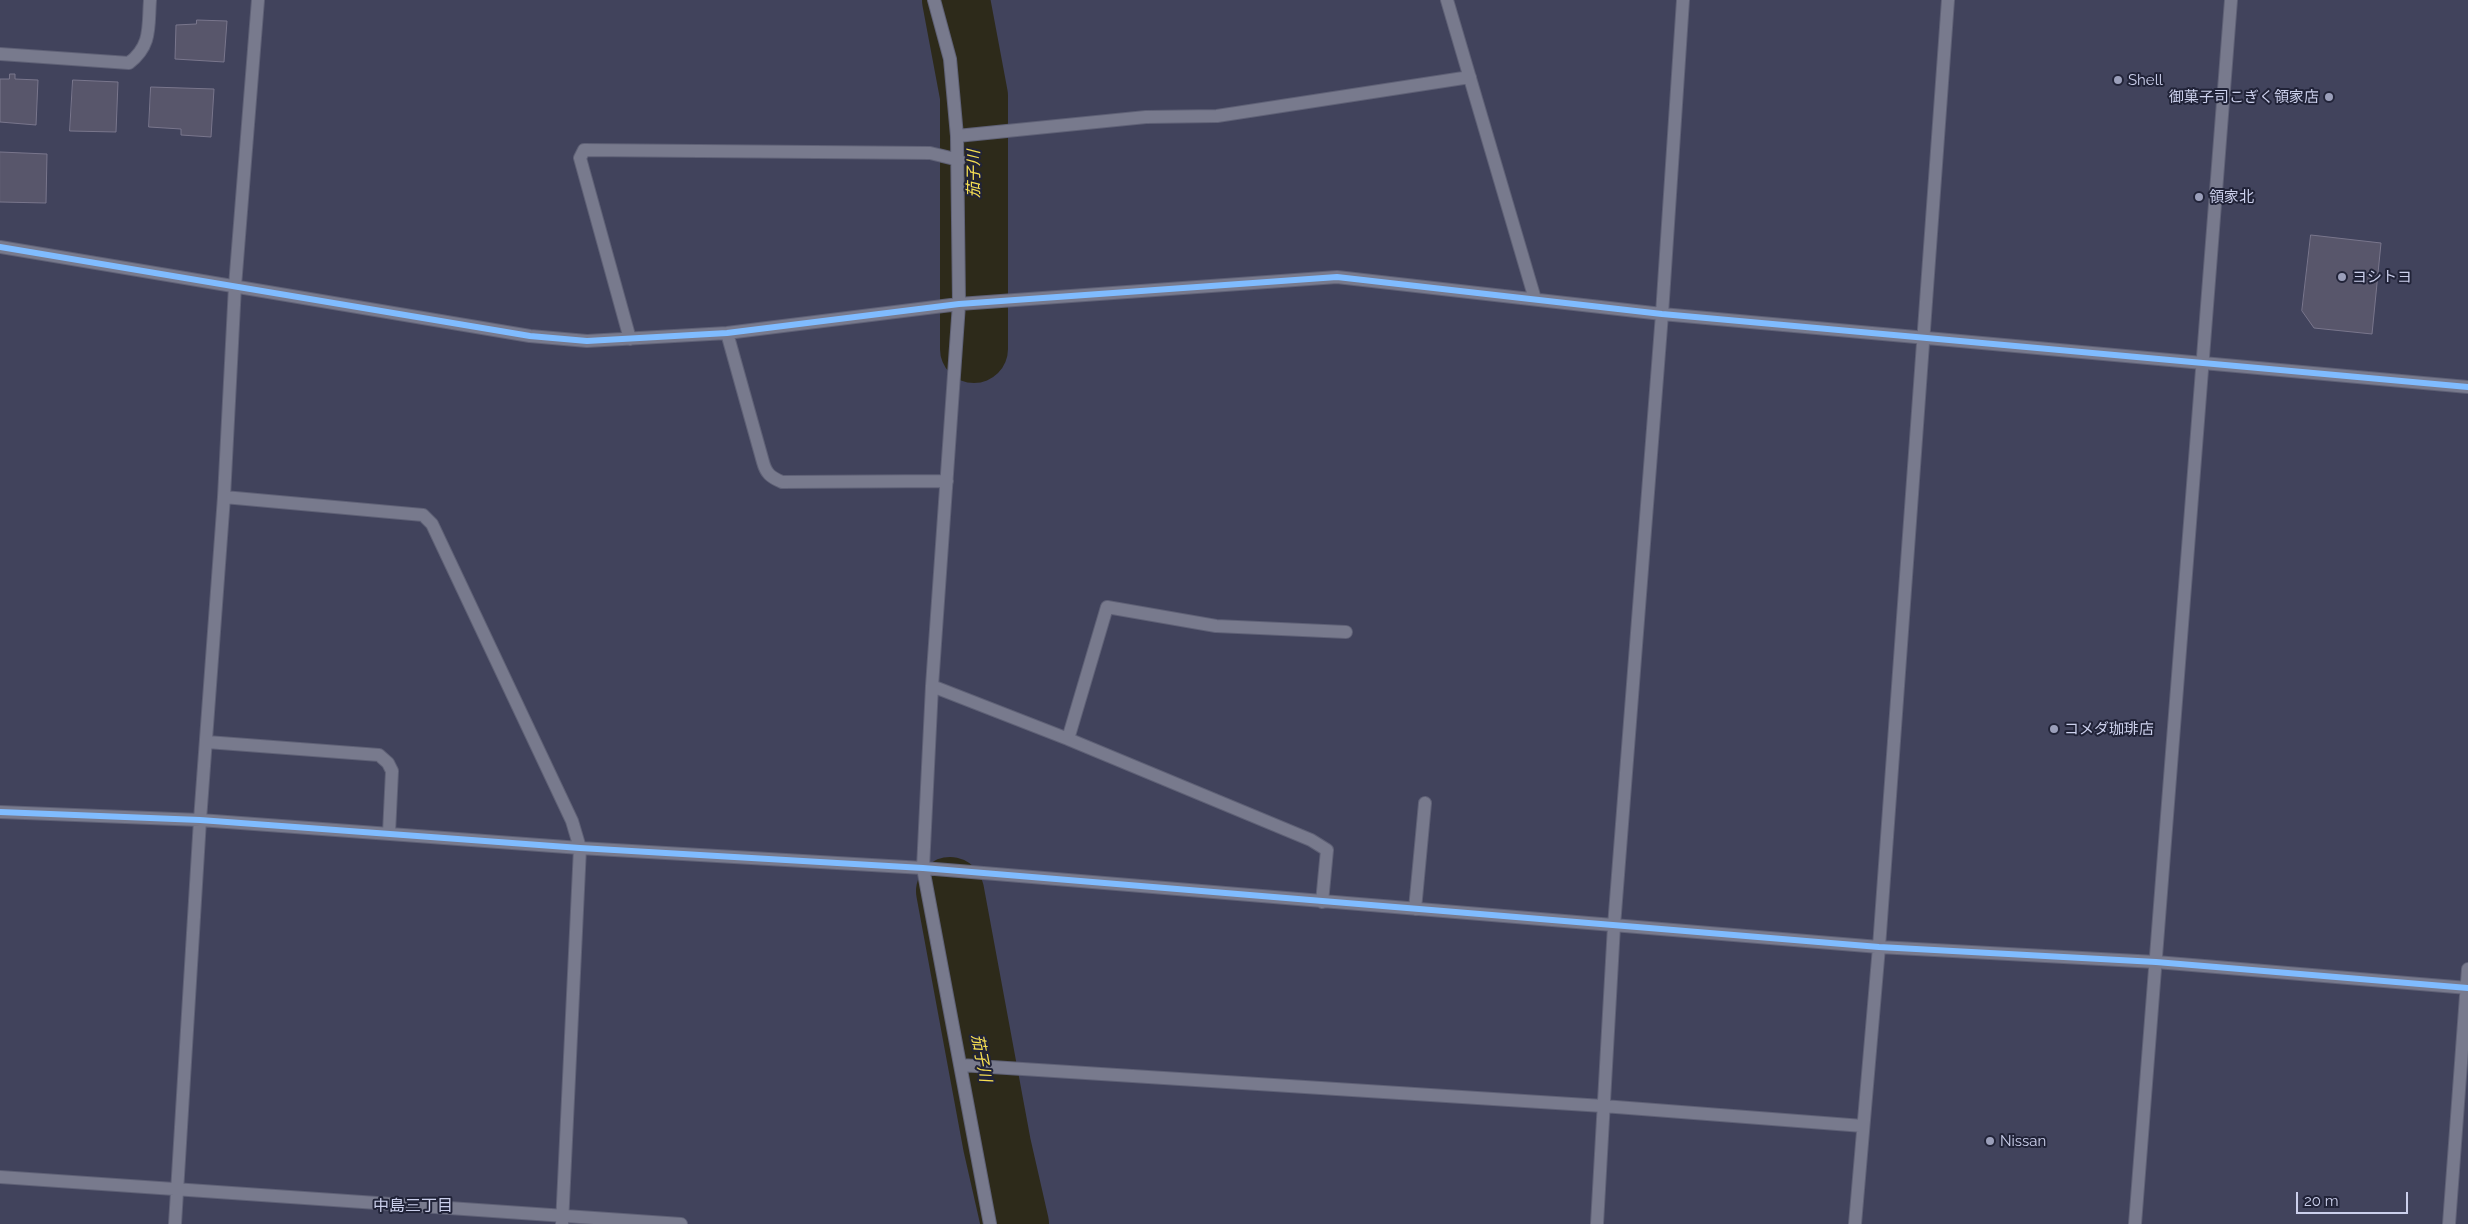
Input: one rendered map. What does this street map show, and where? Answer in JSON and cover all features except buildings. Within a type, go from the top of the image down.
[{"type":"street","points":[[0,54],[129,63],[141,54],[147,40],[150,0]]},
{"type":"street","points":[[175,1224],[200,820],[224,497],[235,286],[258,0]]},
{"type":"street","points":[[934,0],[950,59],[963,136],[959,160],[963,304],[947,481],[932,686],[923,868],[990,1224]]},
{"type":"street","points":[[1447,0],[1535,300]]},
{"type":"street","points":[[1597,1224],[1614,926],[1662,314],[1683,0]]},
{"type":"street","points":[[1855,1224],[1879,947],[1948,0]]},
{"type":"street","points":[[2135,1224],[2231,0]]},
{"type":"street","points":[[963,136],[1146,117],[1217,116],[1470,78]]},
{"type":"street","points":[[630,339],[580,158],[584,150],[930,153],[959,160]]},
{"type":"street","points":[[0,247],[530,336],[586,341],[727,333],[983,302],[1324,277],[1662,314],[2468,386]]},
{"type":"street","points":[[727,333],[766,472],[771,478],[782,482],[947,481]]},
{"type":"street","points":[[224,497],[423,515],[432,524],[572,821],[580,848],[562,1219]]},
{"type":"street","points":[[1068,738],[1107,607],[1216,626],[1346,632]]},
{"type":"street","points":[[932,686],[1068,738],[1311,840],[1327,850],[1322,902]]},
{"type":"street","points":[[207,742],[380,755],[388,763],[392,771],[389,833]]},
{"type":"street","points":[[1415,910],[1425,803]]},
{"type":"street","points":[[0,812],[200,820],[580,848],[923,868],[1879,947],[2156,962],[2467,988]]},
{"type":"street","points":[[2449,1224],[2468,969]]},
{"type":"street","points":[[960,1065],[1603,1106],[1864,1126]]},
{"type":"street","points":[[0,1177],[178,1188],[562,1219],[681,1224]]},
{"type":"waterway","name":"茄子川","points":[[956,0],[974,96],[974,349]]},
{"type":"waterway","name":"茄子川","points":[[950,891],[997,1145],[1015,1224]]},
{"type":"cycle path","points":[[0,247],[530,336],[587,341],[727,333],[959,304],[1337,277],[1662,314],[2468,387]]},
{"type":"cycle path","points":[[0,812],[200,820],[580,848],[923,868],[1879,947],[2156,962],[2468,988]]},
{"type":"place","name":"Shell","points":[[2118,80]]},
{"type":"place","name":"御菓子司こぎく領家店","points":[[2329,97]]},
{"type":"place","name":"領家北","points":[[2199,197]]},
{"type":"place","name":"ヨシトヨ","points":[[2342,277]]},
{"type":"place","name":"コメダ珈琲店","points":[[2054,729]]},
{"type":"place","name":"Nissan","points":[[1990,1141]]},
{"type":"district","name":"中島三丁目","points":[[413,1206]]}]
